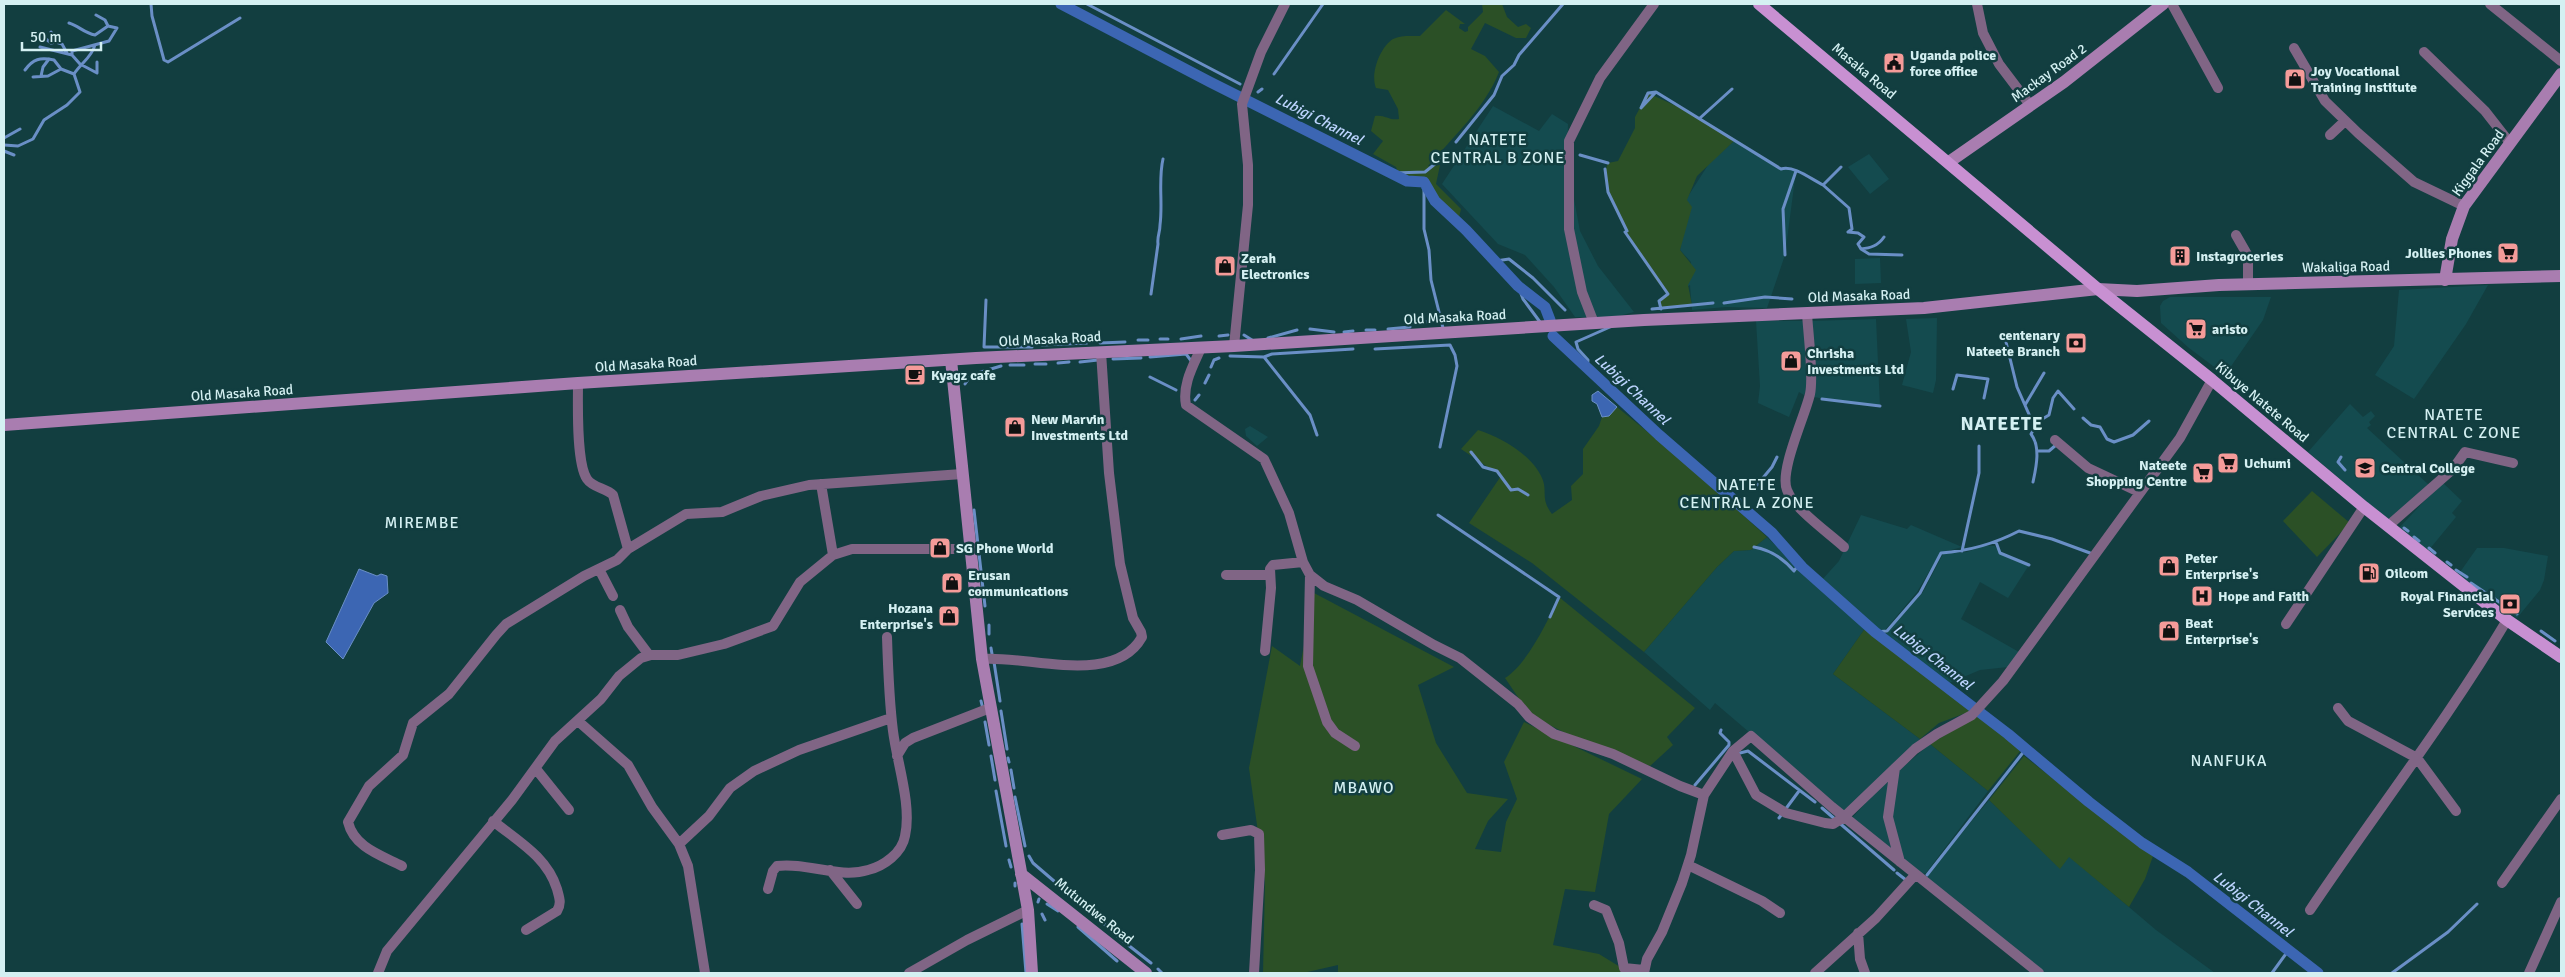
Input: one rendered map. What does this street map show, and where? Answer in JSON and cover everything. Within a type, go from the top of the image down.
[{"type":"main road","name":"Masaka Road","points":[[1759,4],[1949,162]]},
{"type":"main road","name":"Mackay Road 2","points":[[1949,162],[2030,106],[2163,4]]},
{"type":"main road","name":"Kiggala Road","points":[[2446,280],[2450,246],[2464,206],[2561,74]]},
{"type":"main road","name":"Kibuye Natete Road","points":[[1949,162],[2098,290],[2212,380],[2364,507],[2507,620],[2561,657]]},
{"type":"main road","name":"Wakaliga Road","points":[[2098,290],[2137,291],[2248,284],[2561,276]]},
{"type":"main road","name":"Old Masaka Road","points":[[4,425],[578,383],[951,360],[1200,348],[1594,323],[1924,308],[2098,290]]},
{"type":"main road","points":[[951,360],[982,659],[1028,910],[1032,973]]},
{"type":"main road","name":"Mutundwe Road","points":[[1021,874],[1146,973]]},
{"type":"street","points":[[1234,346],[1248,206],[1248,166],[1243,99],[1261,52],[1285,4]]},
{"type":"street","points":[[1594,323],[1582,292],[1569,229],[1569,141],[1600,78],[1654,4]]},
{"type":"street","points":[[1977,4],[1983,33],[1999,64],[2030,106]]},
{"type":"street","points":[[2172,4],[2218,88]]},
{"type":"street","points":[[2490,4],[2561,61]]},
{"type":"street","points":[[2294,48],[2319,93],[2345,121],[2414,182],[2464,206]]},
{"type":"street","points":[[2424,52],[2485,111],[2510,143]]},
{"type":"street","points":[[2330,135],[2345,121]]},
{"type":"street","points":[[2236,235],[2248,256],[2248,284]]},
{"type":"street","points":[[1807,313],[1811,392],[1793,448],[1785,480],[1786,490],[1792,500],[1844,547]]},
{"type":"street","points":[[1200,348],[1187,380],[1184,392],[1186,404],[1264,459],[1289,513],[1303,562],[1310,575],[1324,586],[1357,600],[1460,658],[1518,704],[1528,717],[1554,734],[1613,754],[1680,786],[1704,795]]},
{"type":"street","points":[[982,659],[1007,658],[1095,666],[1118,659],[1142,637],[1142,632],[1133,618],[1120,564],[1108,473],[1101,352]]},
{"type":"street","points":[[1733,751],[1750,787],[1756,795],[1786,813],[1834,824],[1844,817],[1915,749],[1937,734],[1972,715],[2003,681],[2180,438],[2212,380]]},
{"type":"street","points":[[578,383],[578,438],[586,478],[613,495],[628,549]]},
{"type":"street","points":[[2055,440],[2088,468],[2139,492]]},
{"type":"street","points":[[2388,526],[2453,469],[2465,452],[2513,463]]},
{"type":"street","points":[[402,866],[369,850],[351,835],[348,822],[358,802],[369,786],[403,756],[413,723],[449,694],[496,634],[532,608],[617,560],[628,549],[686,514],[722,512],[761,496],[821,484],[962,474]]},
{"type":"street","points":[[821,484],[833,555]]},
{"type":"street","points":[[2286,624],[2364,507]]},
{"type":"street","points":[[378,973],[387,950],[536,769],[555,741],[601,699],[619,676],[641,658],[678,655],[745,638],[773,626],[800,582],[833,555],[852,549],[970,548]]},
{"type":"street","points":[[1265,651],[1270,575],[1273,565],[1303,562]]},
{"type":"street","points":[[599,569],[613,596]]},
{"type":"street","points":[[1226,575],[1270,575]]},
{"type":"street","points":[[1310,575],[1308,666],[1327,722],[1335,732],[1355,746]]},
{"type":"street","points":[[620,610],[628,627],[649,656]]},
{"type":"street","points":[[2310,910],[2367,825],[2469,684],[2507,620]]},
{"type":"street","points":[[768,889],[773,870],[777,866],[863,872],[871,870],[898,853],[905,836],[906,824],[891,718],[887,636]]},
{"type":"street","points":[[897,756],[905,743],[913,738],[990,708]]},
{"type":"street","points":[[2338,708],[2348,721],[2417,758],[2456,811]]},
{"type":"street","points":[[680,844],[708,816],[730,788],[754,771],[799,750],[891,718]]},
{"type":"street","points":[[578,721],[628,765],[652,807],[680,844],[688,866],[705,973]]},
{"type":"street","points":[[1594,905],[1606,910],[1619,944],[1624,968],[1644,972],[1688,865],[1704,795],[1733,751],[1751,736],[1844,817],[2039,973]]},
{"type":"street","points":[[1895,768],[1888,817],[1900,863]]},
{"type":"street","points":[[536,769],[569,810]]},
{"type":"street","points":[[2502,883],[2561,799]]},
{"type":"street","points":[[493,821],[533,851],[553,876],[560,901],[557,911],[526,930]]},
{"type":"street","points":[[1222,836],[1251,830],[1259,834],[1260,870],[1254,973]]},
{"type":"street","points":[[1688,865],[1754,897],[1780,914]]},
{"type":"street","points":[[830,870],[858,904]]},
{"type":"street","points":[[1815,973],[1840,953],[1858,933],[1876,918],[1915,875]]},
{"type":"street","points":[[2529,973],[2561,902]]},
{"type":"street","points":[[908,973],[967,940],[1028,910]]},
{"type":"street","points":[[1858,933],[1860,959],[1865,973]]},
{"type":"shaded area","points":[[1493,106],[1539,131],[1552,114],[1568,124],[1567,162],[1580,231],[1598,266],[1634,312],[1615,317],[1575,317],[1554,287],[1525,255],[1498,244],[1442,184]]},
{"type":"shaded area","points":[[1734,141],[1781,169],[1787,167],[1796,171],[1785,255],[1767,308],[1726,307],[1692,310],[1690,285],[1687,287],[1691,262],[1680,250],[1685,201],[1710,162]]},
{"type":"shaded area","points":[[1869,154],[1889,179],[1870,194],[1848,167]]},
{"type":"shaded area","points":[[1880,258],[1881,283],[1855,284],[1855,259]]},
{"type":"shaded area","points":[[2488,285],[2466,324],[2414,399],[2375,375],[2394,346],[2399,290]]},
{"type":"shaded area","points":[[2170,297],[2271,297],[2263,320],[2225,375],[2189,348],[2161,323],[2160,306],[2163,301]]},
{"type":"shaded area","points":[[1937,318],[1936,380],[1933,393],[1902,385],[1911,352],[1906,319]]},
{"type":"shaded area","points":[[1876,319],[1880,406],[1859,405],[1814,397],[1810,321]]},
{"type":"shaded area","points":[[1756,321],[1804,321],[1807,390],[1804,395],[1799,392],[1789,417],[1758,403],[1760,386]]},
{"type":"shaded area","points":[[2350,404],[2363,417],[2371,411],[2375,416],[2369,422],[2371,425],[2367,428],[2429,485],[2394,525],[2308,452]]},
{"type":"shaded area","points":[[1250,426],[1268,437],[1257,446],[1246,436],[1245,429]]},
{"type":"shaded area","points":[[2442,482],[2462,501],[2452,513],[2456,517],[2428,551],[2399,528]]},
{"type":"shaded area","points":[[1861,515],[1907,529],[1911,525],[1962,547],[1940,553],[1917,592],[1885,630],[1877,630],[1821,581],[1839,561]]},
{"type":"shaded area","points":[[1767,537],[1802,572],[1866,627],[1833,674],[1920,739],[1845,814],[1715,703],[1710,710],[1644,652],[1717,567],[1734,551],[1751,550]]},
{"type":"shaded area","points":[[1983,546],[1995,546],[2000,553],[2029,565],[2008,598],[1980,582],[1961,619],[2019,652],[2008,667],[1980,670],[1947,684],[1882,634],[1887,633],[1923,592],[1943,554],[1967,552]]},
{"type":"shaded area","points":[[2477,548],[2504,548],[2548,556],[2544,580],[2540,590],[2517,618],[2458,575]]},
{"type":"shaded area","points":[[1930,744],[1988,791],[1926,873],[1919,875],[1851,819],[1882,785]]},
{"type":"shaded area","points":[[1989,800],[2060,868],[2069,856],[2156,930],[2215,973],[2043,973],[1925,878]]},
{"type":"green space","points":[[1482,4],[1502,4],[1507,17],[1518,27],[1526,24],[1531,28],[1526,38],[1516,38],[1485,23],[1471,49],[1485,56],[1499,72],[1486,98],[1477,110],[1428,166],[1440,165],[1436,184],[1461,209],[1458,222],[1435,201],[1424,182],[1407,181],[1400,177],[1396,167],[1373,154],[1383,141],[1371,131],[1375,116],[1399,119],[1398,109],[1388,90],[1376,88],[1374,76],[1380,54],[1393,39],[1403,36],[1420,36],[1446,10],[1465,24],[1460,24],[1459,28],[1465,32],[1468,31],[1468,27],[1483,12]]},
{"type":"green space","points":[[1648,93],[1676,106],[1674,103],[1734,141],[1697,176],[1687,200],[1692,207],[1680,250],[1696,270],[1688,285],[1692,305],[1661,309],[1659,301],[1668,294],[1653,276],[1635,247],[1618,216],[1607,190],[1605,174],[1608,163],[1618,161],[1635,128],[1635,117]]},
{"type":"green space","points":[[1617,407],[1687,464],[1767,537],[1751,550],[1734,551],[1717,567],[1644,652],[1532,563],[1469,523],[1501,476],[1461,449],[1478,430],[1506,442],[1531,462],[1542,478],[1546,504],[1552,514],[1572,500],[1571,486],[1583,474],[1583,449],[1599,426],[1602,417],[1609,416]]},
{"type":"green space","points":[[2312,491],[2350,523],[2317,557],[2283,521]]},
{"type":"green space","points":[[1314,593],[1454,667],[1418,685],[1436,743],[1467,793],[1508,799],[1488,821],[1475,849],[1501,852],[1506,822],[1517,799],[1504,762],[1524,722],[1642,779],[1609,814],[1595,892],[1565,889],[1553,945],[1599,954],[1630,973],[1338,973],[1338,965],[1303,973],[1263,973],[1265,882],[1249,768],[1272,646],[1300,666]]},
{"type":"green space","points":[[1559,597],[1695,708],[1667,737],[1673,745],[1650,766],[1575,738],[1530,715],[1505,678],[1521,663],[1529,652],[1543,630]]},
{"type":"green space","points":[[1866,627],[1971,711],[1939,723],[1920,739],[1833,674]]},
{"type":"green space","points":[[1977,716],[2021,750],[1988,791],[1930,744]]},
{"type":"green space","points":[[2024,756],[2153,856],[2145,879],[2129,907],[2069,857],[2060,869],[1989,800]]},
{"type":"water","points":[[1598,391],[1617,407],[1609,416],[1602,417],[1597,404],[1592,401],[1592,395]]},
{"type":"water","points":[[359,569],[377,576],[381,574],[387,576],[388,593],[374,603],[343,659],[326,642]]},
{"type":"waterway","points":[[151,4],[152,16],[164,60],[168,62],[240,18]]},
{"type":"waterway","name":"Lubigi Channel","points":[[1061,4],[1210,82],[1407,181],[1424,182],[1435,201],[1466,230],[1518,286],[1545,307],[1550,320]]},
{"type":"waterway","points":[[1087,4],[1240,84]]},
{"type":"waterway","points":[[1274,74],[1323,4]]},
{"type":"waterway","points":[[1456,142],[1494,95],[1502,76],[1514,65],[1519,55],[1563,4]]},
{"type":"waterway","points":[[96,15],[105,20],[108,26]]},
{"type":"waterway","points":[[69,23],[95,35],[108,26],[117,28],[109,41],[72,51],[72,55],[80,64],[97,73],[97,62]]},
{"type":"waterway","points":[[51,32],[56,42],[62,44],[67,53]]},
{"type":"waterway","points":[[46,39],[51,43],[56,42]]},
{"type":"waterway","points":[[4,145],[18,146],[33,139],[44,120],[67,105],[80,92],[74,74],[95,45]]},
{"type":"waterway","points":[[40,47],[72,55]]},
{"type":"waterway","points":[[25,70],[34,61],[45,59],[54,60],[61,69]]},
{"type":"waterway","points":[[41,76],[43,67],[49,59]]},
{"type":"waterway","points":[[33,77],[48,76],[61,69],[74,74]]},
{"type":"waterway","points":[[1258,92],[1262,89]]},
{"type":"waterway","points":[[1700,118],[1732,89]]},
{"type":"waterway","points":[[1656,92],[1641,108],[1648,93],[1656,92],[1781,169],[1786,168],[1797,171],[1823,185],[1841,167]]},
{"type":"waterway","points":[[4,138],[20,129]]},
{"type":"waterway","points":[[4,151],[14,155]]},
{"type":"waterway","points":[[1393,173],[1425,172],[1446,155]]},
{"type":"waterway","points":[[1580,155],[1608,163]]},
{"type":"waterway","points":[[1151,294],[1160,228],[1163,159]]},
{"type":"waterway","points":[[1605,169],[1608,192],[1627,231],[1625,232],[1668,294],[1659,301],[1661,309]]},
{"type":"waterway","points":[[1785,255],[1783,209],[1796,171]]},
{"type":"waterway","points":[[1424,182],[1424,229],[1429,250],[1431,280],[1443,328]]},
{"type":"waterway","points":[[1823,185],[1849,208],[1852,229],[1848,232],[1858,233],[1864,237],[1858,244],[1861,249],[1874,246],[1884,237]]},
{"type":"waterway","points":[[1861,249],[1869,254],[1902,255]]},
{"type":"waterway","points":[[1496,261],[1509,259],[1533,278],[1565,310]]},
{"type":"waterway","points":[[1518,286],[1523,299],[1540,322]]},
{"type":"waterway","points":[[1724,303],[1765,297],[1792,299]]},
{"type":"waterway","points":[[986,300],[984,347],[1032,347]]},
{"type":"waterway","points":[[1652,309],[1713,303]]},
{"type":"waterway","points":[[1422,322],[1441,321]]},
{"type":"waterway","points":[[1388,329],[1410,327]]},
{"type":"waterway","points":[[1587,368],[1588,360],[1578,349],[1576,342],[1610,327]]},
{"type":"waterway","points":[[1310,329],[1334,332]]},
{"type":"waterway","points":[[1268,338],[1297,330]]},
{"type":"waterway","points":[[1366,330],[1375,330]]},
{"type":"waterway","points":[[1344,332],[1353,331]]},
{"type":"waterway","points":[[1219,336],[1228,335]]},
{"type":"waterway","points":[[1244,335],[1252,340]]},
{"type":"waterway","points":[[1181,339],[1201,336]]},
{"type":"waterway","name":"Lubigi Channel","points":[[1553,336],[1659,435],[1772,533],[1802,567],[1875,632],[2008,734],[2089,802],[2142,843],[2188,872],[2318,973]]},
{"type":"waterway","points":[[1160,339],[1168,339]]},
{"type":"waterway","points":[[1138,340],[1148,340]]},
{"type":"waterway","points":[[1100,343],[1125,342]]},
{"type":"waterway","points":[[2006,342],[2017,387],[2035,428]]},
{"type":"waterway","points":[[1042,345],[1087,343]]},
{"type":"waterway","points":[[1375,349],[1450,345],[1455,355],[1457,366],[1440,447]]},
{"type":"waterway","points":[[1264,357],[1272,354],[1353,349]]},
{"type":"waterway","points":[[1150,357],[1186,354],[1192,362]]},
{"type":"waterway","points":[[1230,356],[1264,357],[1310,415],[1317,435]]},
{"type":"waterway","points":[[1113,359],[1141,358]]},
{"type":"waterway","points":[[1211,367],[1214,360],[1219,358]]},
{"type":"waterway","points":[[1080,362],[1098,360]]},
{"type":"waterway","points":[[1058,363],[1069,362]]},
{"type":"waterway","points":[[1035,364],[1046,364]]},
{"type":"waterway","points":[[1010,365],[1024,365]]},
{"type":"waterway","points":[[965,384],[971,375],[1001,366]]},
{"type":"waterway","points":[[2025,405],[2044,373]]},
{"type":"waterway","points":[[1205,383],[1209,375]]},
{"type":"waterway","points":[[1953,389],[1957,375],[1988,379],[1984,398]]},
{"type":"waterway","points":[[1150,377],[1176,390]]},
{"type":"waterway","points":[[2033,482],[2037,451],[2031,434],[2039,421],[2049,415],[2053,398],[2058,391],[2074,409]]},
{"type":"waterway","points":[[1195,400],[1199,395]]},
{"type":"waterway","points":[[1822,399],[1880,406]]},
{"type":"waterway","points":[[2083,418],[2091,425],[2100,427],[2107,439],[2114,442],[2133,435],[2149,421]]},
{"type":"waterway","points":[[2037,451],[2049,451],[2056,445]]},
{"type":"waterway","points":[[1962,551],[1979,473],[1979,446]]},
{"type":"waterway","points":[[1471,452],[1483,467],[1497,471],[1511,490],[1518,489],[1528,495]]},
{"type":"waterway","points":[[1757,485],[1772,467],[1777,457]]},
{"type":"waterway","points":[[2341,457],[2338,462],[2345,470]]},
{"type":"waterway","points":[[974,510],[985,606]]},
{"type":"waterway","points":[[1438,515],[1559,597],[1550,617]]},
{"type":"waterway","points":[[2404,528],[2408,531]]},
{"type":"waterway","points":[[1875,632],[1887,631],[1920,593],[1941,553],[1981,546],[2019,531],[2052,539],[2090,553]]},
{"type":"waterway","points":[[2414,537],[2419,541]]},
{"type":"waterway","points":[[1996,542],[2000,553],[2029,565]]},
{"type":"waterway","points":[[1754,547],[1776,555],[1794,571],[1799,564]]},
{"type":"waterway","points":[[2429,548],[2435,553]]},
{"type":"waterway","points":[[2447,562],[2451,565]]},
{"type":"waterway","points":[[2456,570],[2467,577]]},
{"type":"waterway","points":[[2471,583],[2517,614]]},
{"type":"waterway","points":[[989,625],[989,634]]},
{"type":"waterway","points":[[2541,631],[2555,641]]},
{"type":"waterway","points":[[991,648],[992,654]]},
{"type":"waterway","points":[[994,662],[1000,701]]},
{"type":"waterway","points":[[981,701],[983,709]]},
{"type":"waterway","points":[[1001,711],[1007,749]]},
{"type":"waterway","points":[[985,722],[989,745]]},
{"type":"waterway","points":[[1695,785],[1729,745],[1729,742],[1720,733],[1721,730]]},
{"type":"waterway","points":[[1927,875],[2025,750]]},
{"type":"waterway","points":[[1740,753],[1748,751],[1815,802]]},
{"type":"waterway","points":[[991,756],[995,780]]},
{"type":"waterway","points":[[1008,758],[1009,762]]},
{"type":"waterway","points":[[1011,770],[1014,788]]},
{"type":"waterway","points":[[996,791],[1006,846]]},
{"type":"waterway","points":[[1779,818],[1799,791]]},
{"type":"waterway","points":[[1015,797],[1025,846]]},
{"type":"waterway","points":[[1822,808],[1894,870]]},
{"type":"waterway","points":[[1029,856],[1033,863],[1111,930]]},
{"type":"waterway","points":[[1009,860],[1011,867]]},
{"type":"waterway","points":[[1897,873],[1906,880]]},
{"type":"waterway","points":[[1047,904],[1058,911]]},
{"type":"waterway","points":[[2392,973],[2448,932],[2477,904]]},
{"type":"waterway","points":[[1042,914],[1045,920]]},
{"type":"waterway","points":[[1022,924],[1026,973]]},
{"type":"waterway","points":[[1078,927],[1117,961]]},
{"type":"waterway","points":[[1118,937],[1151,963]]},
{"type":"waterway","points":[[2272,973],[2288,951]]},
{"type":"waterway","points":[[1158,969],[1162,973]]},
{"type":"place","name":"Uganda police force office","points":[[1894,63]]},
{"type":"place","name":"Joy Vocational Training Institute","points":[[2295,79]]},
{"type":"place","name":"Jollies Phones","points":[[2508,253]]},
{"type":"place","name":"Instagroceries","points":[[2180,256]]},
{"type":"place","name":"Zerah Electronics","points":[[1225,266]]},
{"type":"place","name":"aristo","points":[[2196,329]]},
{"type":"place","name":"centenary Nateete Branch","points":[[2076,343]]},
{"type":"place","name":"Chrisha Investments Ltd","points":[[1791,361]]},
{"type":"place","name":"Kyagz cafe","points":[[915,375]]},
{"type":"place","name":"New Marvin Investments Ltd","points":[[1015,427]]},
{"type":"place","name":"Uchumi","points":[[2228,463]]},
{"type":"place","name":"Central College","points":[[2365,468]]},
{"type":"place","name":"Nateete Shopping Centre","points":[[2203,473]]},
{"type":"place","name":"SG Phone World","points":[[940,548]]},
{"type":"place","name":"Peter Enterprise's","points":[[2169,566]]},
{"type":"place","name":"Oilcom","points":[[2369,573]]},
{"type":"place","name":"Erusan communications","points":[[952,583]]},
{"type":"place","name":"Hope and Faith","points":[[2202,596]]},
{"type":"place","name":"Royal Financial Services","points":[[2510,604]]},
{"type":"place","name":"Hozana Enterprise's","points":[[949,616]]},
{"type":"place","name":"Beat Enterprise's","points":[[2169,631]]},
{"type":"district","name":"NATETE CENTRAL B ZONE","points":[[1498,149]]},
{"type":"district","name":"NATEETE","points":[[2002,424]]},
{"type":"district","name":"NATETE CENTRAL C ZONE","points":[[2454,424]]},
{"type":"district","name":"NATETE CENTRAL A ZONE","points":[[1747,494]]},
{"type":"district","name":"MIREMBE","points":[[422,523]]},
{"type":"district","name":"NANFUKA","points":[[2229,761]]},
{"type":"district","name":"MBAWO","points":[[1364,788]]}]
